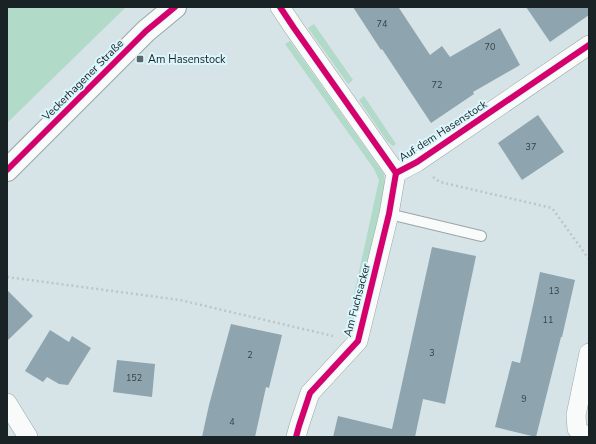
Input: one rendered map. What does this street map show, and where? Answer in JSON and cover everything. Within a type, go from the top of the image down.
[{"type":"street","name":"Veckerhagener Straße","points":[[7,170],[146,31],[175,7]]},
{"type":"street","name":"Auf dem Hasenstock","points":[[280,7],[396,173],[417,162],[589,45]]},
{"type":"street","name":"Am Fuchsacker","points":[[296,437],[310,393],[358,341],[389,214],[396,173]]},
{"type":"street","points":[[586,437],[577,429],[576,415],[589,353]]},
{"type":"street","points":[[7,402],[28,437]]},
{"type":"lane","points":[[389,214],[482,236]]},
{"type":"path","points":[[417,162],[440,182],[552,208],[589,259]]},
{"type":"path","points":[[7,277],[180,300],[358,341]]},
{"type":"green space","points":[[7,7],[126,7],[7,123]]},
{"type":"green space","points":[[314,24],[353,80],[348,84],[308,28]]},
{"type":"green space","points":[[290,41],[384,174],[385,186],[354,325],[351,329],[346,331],[379,180],[374,169],[285,44]]},
{"type":"green space","points":[[364,96],[396,144],[393,146],[387,141],[359,100]]},
{"type":"building","points":[[353,7],[401,7],[399,8],[430,55],[442,46],[450,57],[500,28],[520,65],[473,92],[474,94],[431,123]]},
{"type":"building","points":[[526,7],[589,7],[589,15],[550,42]]},
{"type":"building","points":[[538,115],[564,152],[522,180],[498,143]]},
{"type":"building","points":[[432,247],[476,256],[445,404],[423,399],[415,437],[333,437],[338,416],[392,429]]},
{"type":"building","points":[[540,272],[575,280],[536,437],[495,427],[512,361],[520,363]]},
{"type":"building","points":[[7,290],[33,316],[7,341]]},
{"type":"building","points":[[231,324],[282,335],[269,388],[266,387],[255,437],[202,437],[209,405]]},
{"type":"building","points":[[50,330],[69,342],[72,336],[91,348],[68,385],[59,384],[47,377],[43,382],[25,371]]},
{"type":"building","points":[[117,360],[155,364],[152,397],[113,392]]},
{"type":"cycle path","points":[[7,170],[146,31],[175,7]]},
{"type":"cycle path","points":[[280,7],[396,173]]},
{"type":"cycle path","points":[[396,173],[417,162],[589,45]]},
{"type":"cycle path","points":[[296,437],[310,393],[358,341],[389,214],[396,173]]},
{"type":"place","name":"Am Hasenstock","points":[[140,59]]}]
